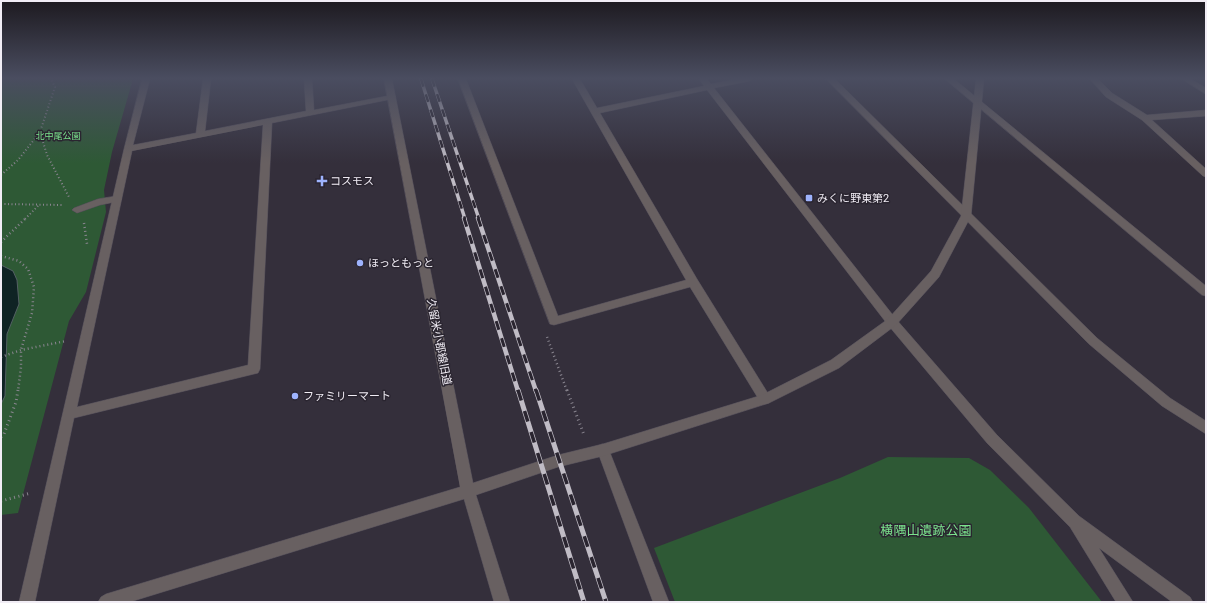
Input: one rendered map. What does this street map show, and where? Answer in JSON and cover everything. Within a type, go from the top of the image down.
[{"type":"street","points":[[27,602],[128,149],[139,107]]},
{"type":"street","points":[[200,134],[203,107]]},
{"type":"street","points":[[310,107],[310,113]]},
{"type":"street","points":[[128,149],[342,107]]},
{"type":"street","name":"久留米小郡線旧道","points":[[394,107],[468,491],[502,602]]},
{"type":"street","points":[[474,107],[554,321],[693,282]]},
{"type":"street","points":[[593,107],[693,282],[765,399]]},
{"type":"street","points":[[595,111],[613,107]]},
{"type":"street","points":[[725,107],[892,322],[992,439],[1074,521],[1185,602]]},
{"type":"street","points":[[858,107],[1093,341],[1166,402],[1206,428]]},
{"type":"street","points":[[106,602],[468,491],[558,461],[603,450],[765,399],[835,364],[892,322],[934,274],[966,216],[977,107]]},
{"type":"street","points":[[983,107],[1206,292]]},
{"type":"street","points":[[1128,107],[1145,118],[1206,174]]},
{"type":"street","points":[[1145,118],[1206,113]]},
{"type":"street","points":[[70,414],[254,369],[268,121]]},
{"type":"street","points":[[75,208],[117,199]]},
{"type":"street","points":[[603,450],[661,602]]},
{"type":"street","points":[[1074,521],[1125,602]]},
{"type":"path","points":[[1,175],[18,160],[40,132],[48,107]]},
{"type":"path","points":[[40,132],[47,155],[75,208],[84,220],[88,246]]},
{"type":"path","points":[[1,204],[57,204],[75,208]]},
{"type":"path","points":[[1,242],[39,205]]},
{"type":"path","points":[[1,256],[18,261],[28,269],[34,287],[32,313],[21,350],[21,367],[16,402],[4,434],[1,437]]},
{"type":"path","points":[[1,357],[21,350],[73,340]]},
{"type":"path","points":[[1,501],[34,493],[32,500]]},
{"type":"green space","name":"北中尾公園","points":[[1,107],[125,107],[112,152],[104,190],[106,212],[86,292],[69,321],[18,513],[1,515]]},
{"type":"green space","name":"横隅山遺跡公園","points":[[888,457],[969,458],[990,470],[1029,508],[1102,602],[675,602],[654,548],[840,478]]},
{"type":"shaded area","points":[[1,265],[13,271],[17,280],[19,304],[7,334],[5,396],[1,404]]},
{"type":"railway","points":[[430,107],[465,219]]},
{"type":"railway","points":[[441,107],[479,219]]},
{"type":"railway","points":[[464,218],[518,391]]},
{"type":"railway","points":[[478,218],[536,391]]},
{"type":"railway","points":[[518,390],[584,602]]},
{"type":"railway","points":[[536,390],[606,602]]},
{"type":"place","name":"コスモス","points":[[322,181]]},
{"type":"place","name":"みくに野東第2","points":[[809,198]]},
{"type":"place","name":"ほっともっと","points":[[360,263]]},
{"type":"place","name":"ファミリーマート","points":[[295,396]]}]
